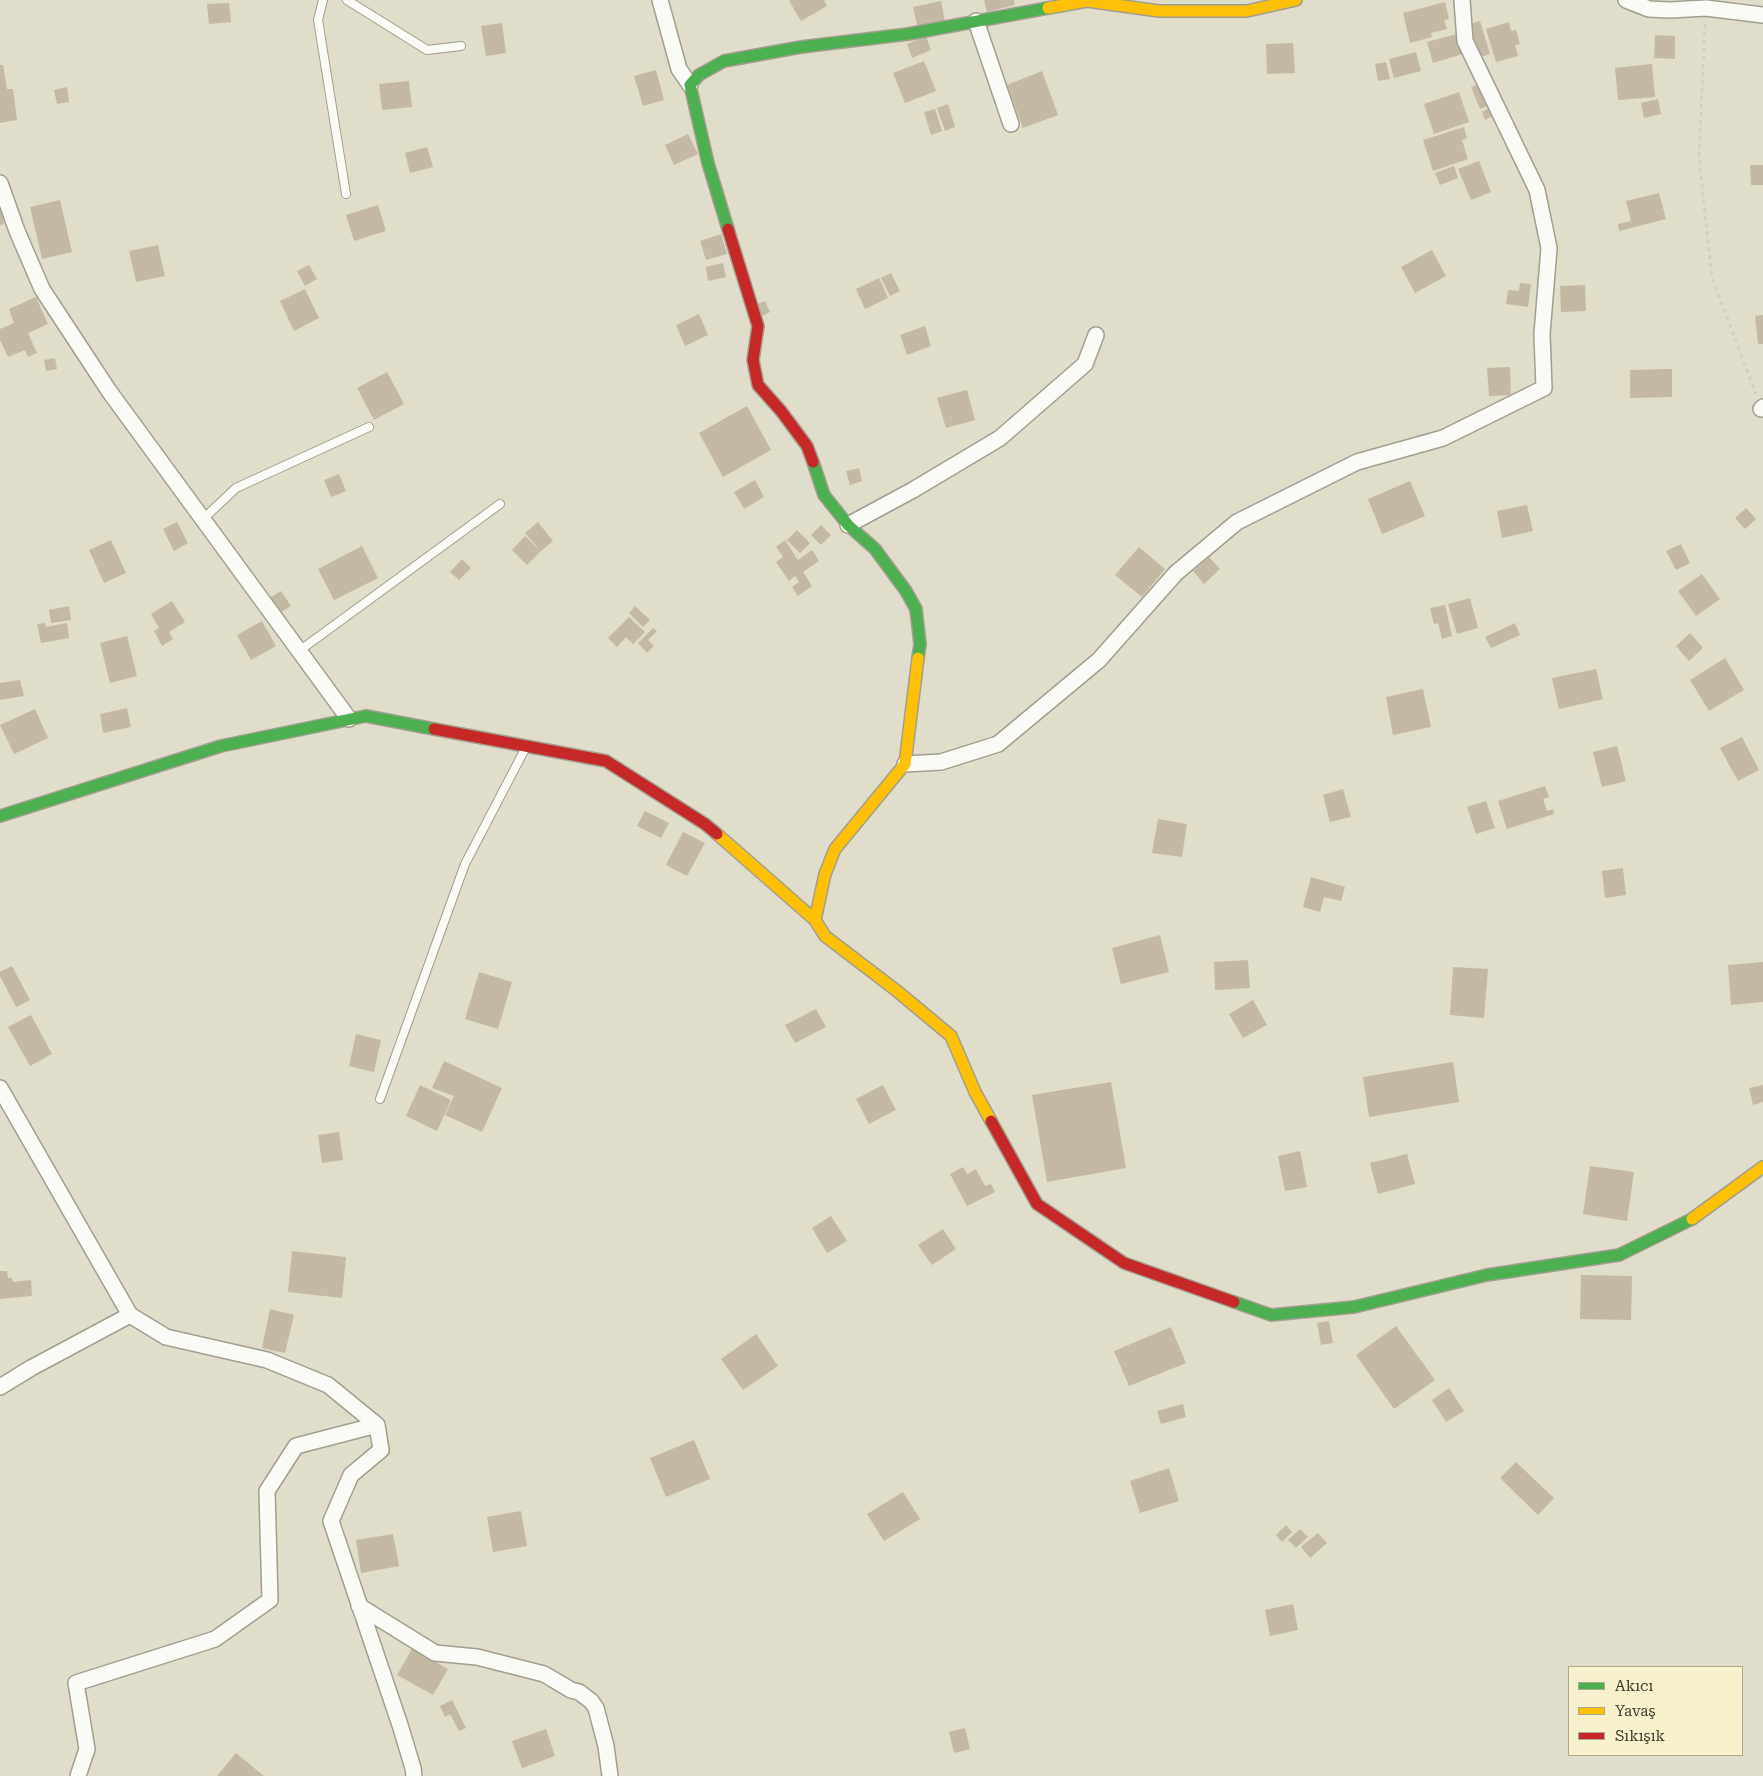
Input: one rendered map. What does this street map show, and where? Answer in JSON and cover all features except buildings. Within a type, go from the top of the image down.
[{"type":"street","points":[[660,0],[679,69],[690,85],[708,163],[758,326],[753,360],[758,385],[781,411],[807,446],[824,495],[848,525],[875,550],[906,591],[916,609],[920,644],[905,764],[835,849],[825,874],[815,920]]},
{"type":"street","points":[[690,85],[699,76],[724,61],[801,47],[908,34],[1087,1],[1159,11],[1247,11],[1296,0]]},
{"type":"street","points":[[905,764],[941,762],[998,744],[1099,660],[1176,573],[1237,522],[1357,462],[1443,438],[1544,388],[1542,334],[1549,248],[1537,190],[1465,41],[1462,0]]},
{"type":"street","points":[[1626,0],[1650,9],[1706,8],[1763,15]]},
{"type":"street","points":[[976,21],[1011,124]]},
{"type":"street","points":[[0,184],[17,231],[42,289],[109,392],[349,719]]},
{"type":"street","points":[[848,525],[913,490],[1000,438],[1085,364],[1096,335]]},
{"type":"street","points":[[0,816],[220,746],[366,716],[606,761],[704,824],[815,920],[825,936],[897,991],[951,1036],[975,1092],[1037,1204],[1124,1263],[1271,1315],[1354,1307],[1486,1275],[1619,1255],[1691,1220],[1763,1167]]},
{"type":"street","points":[[0,1088],[130,1314],[166,1337],[267,1360],[328,1385],[377,1425],[381,1450],[351,1475],[331,1520],[400,1725],[414,1776]]},
{"type":"street","points":[[0,1387],[130,1314]]},
{"type":"street","points":[[78,1776],[87,1749],[76,1683],[215,1639],[270,1600],[267,1491],[296,1446],[377,1425]]},
{"type":"street","points":[[359,1606],[435,1653],[477,1657],[544,1674],[570,1690],[579,1692],[592,1701],[596,1708],[606,1746],[610,1776]]},
{"type":"lane","points":[[324,0],[318,20],[346,194]]},
{"type":"lane","points":[[347,0],[427,50],[461,46]]},
{"type":"lane","points":[[202,520],[236,488],[369,427]]},
{"type":"lane","points":[[299,651],[500,504]]},
{"type":"lane","points":[[380,1100],[465,864],[527,745]]},
{"type":"path","points":[[1706,8],[1699,157],[1712,278],[1762,408]]},
{"type":"traffic: fast","points":[[728,229],[708,163],[690,85],[699,75],[724,61],[801,47],[908,34],[1048,8]]},
{"type":"traffic: fast","points":[[813,462],[824,495],[848,525],[875,549],[906,591],[916,609],[920,644],[918,658]]},
{"type":"traffic: fast","points":[[0,816],[221,746],[366,716],[434,729]]},
{"type":"traffic: fast","points":[[1234,1302],[1271,1315],[1354,1307],[1487,1275],[1619,1255],[1692,1219]]},
{"type":"traffic: slow","points":[[1048,8],[1087,1],[1159,11],[1247,11],[1296,0]]},
{"type":"traffic: slow","points":[[815,920],[825,874],[835,849],[905,764],[918,658]]},
{"type":"traffic: slow","points":[[717,834],[815,920],[825,936],[897,991],[951,1036],[975,1092],[991,1121]]},
{"type":"traffic: slow","points":[[1692,1219],[1763,1167]]},
{"type":"traffic: jam","points":[[728,229],[758,326],[753,360],[758,385],[781,411],[807,446],[813,462]]},
{"type":"traffic: jam","points":[[434,729],[606,761],[705,824],[717,834]]},
{"type":"traffic: jam","points":[[991,1121],[1037,1204],[1124,1263],[1234,1302]]}]
